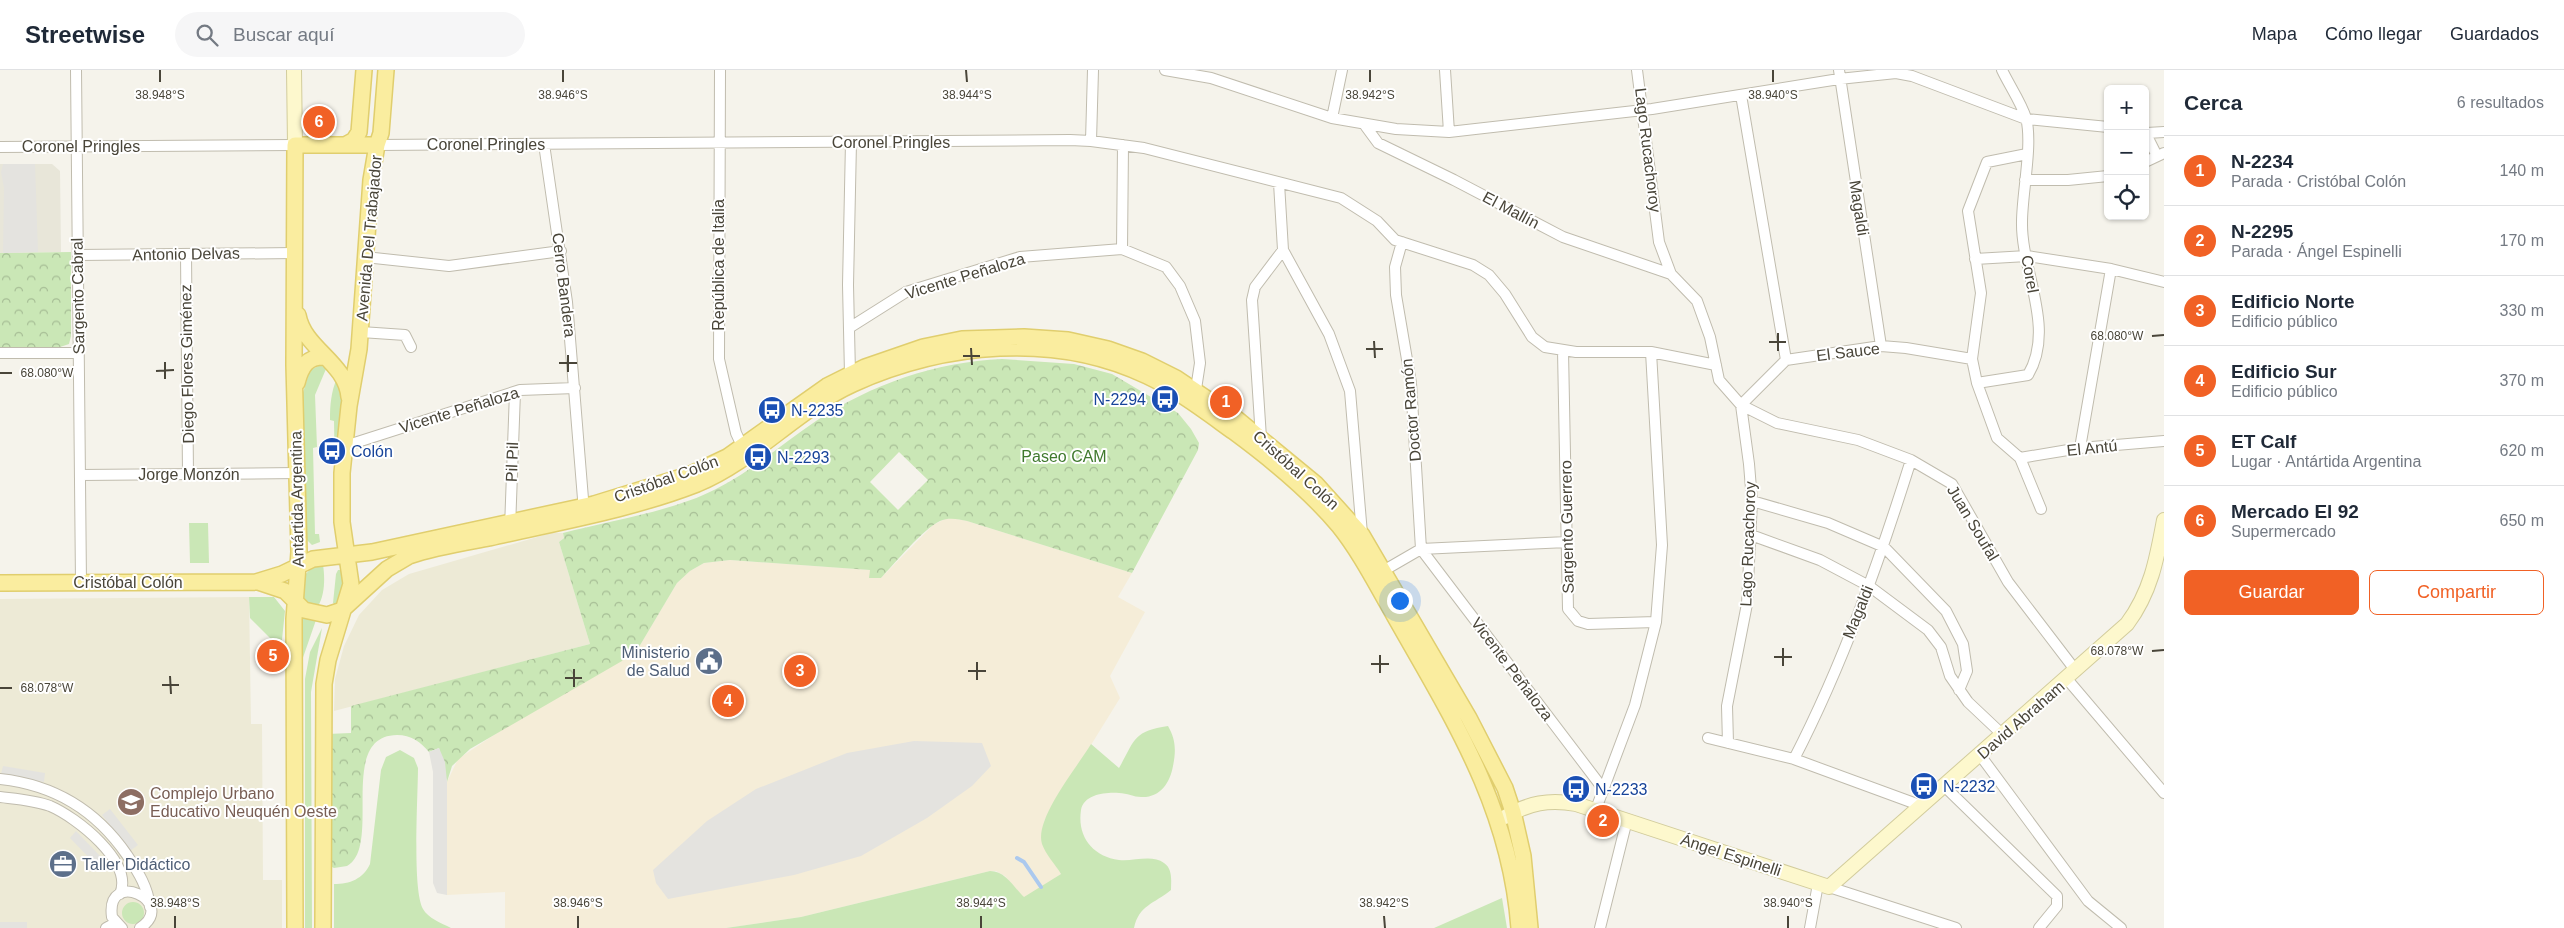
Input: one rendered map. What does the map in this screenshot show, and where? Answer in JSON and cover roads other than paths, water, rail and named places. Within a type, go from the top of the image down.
[{"type":"main road","name":"Antártida Argentina","points":[[294,70],[296,288],[293,324],[298,566],[295,603],[295,928]]},
{"type":"main road","name":"Avenida Del Trabajador","points":[[345,145],[356,137],[360,128],[364,70]]},
{"type":"main road","name":"Avenida Del Trabajador","points":[[349,406],[361,332],[371,180],[381,133],[386,70]]},
{"type":"main road","name":"Coronel Pringles","points":[[295,145],[377,145]]},
{"type":"main road","points":[[296,288],[302,329],[345,380],[349,406],[342,486],[343,533],[348,545],[355,554],[346,607],[328,660],[324,684],[324,928]]},
{"type":"main road","name":"Cristóbal Colón","points":[[744,451],[811,395],[850,374],[901,353],[943,342],[982,337],[1068,340],[1108,349],[1159,368],[1196,389],[1261,438],[1316,484],[1362,535],[1496,767],[1505,816]]},
{"type":"main road","name":"Cristóbal Colón","points":[[256,582],[282,574],[319,558],[355,554],[510,527],[584,511],[698,471],[744,451],[847,387],[894,368],[948,353],[1005,348],[1047,350],[1104,360],[1144,374],[1193,402],[1293,478],[1325,510],[1368,568],[1505,816]]},
{"type":"main road","points":[[295,392],[299,374],[306,362],[314,357],[325,357]]},
{"type":"main road","name":"David Abraham","points":[[1824,886],[1922,806],[2115,636],[2138,610],[2160,564],[2164,520]]},
{"type":"main road","name":"Cristóbal Colón","points":[[0,583],[256,582],[281,589],[304,610],[321,615],[332,614],[346,607],[380,575],[409,556],[510,527]]},
{"type":"main road","name":"Ángel Espinelli","points":[[1505,816],[1532,804],[1552,801],[1596,809],[1824,886]]},
{"type":"main road","points":[[1505,816],[1519,928]]},
{"type":"main road","points":[[1505,816],[1526,880],[1530,928]]},
{"type":"street","name":"Sargento Cabral","points":[[76,70],[81,583]]},
{"type":"street","name":"República de Italia","points":[[720,70],[718,359],[724,392],[744,451]]},
{"type":"street","points":[[1091,141],[1094,70]]},
{"type":"street","points":[[1165,70],[1211,74],[1332,118],[1396,129],[1449,132],[1644,110],[1840,75],[1896,73],[1912,76],[2026,119],[2104,127]]},
{"type":"street","points":[[1332,118],[1342,70]]},
{"type":"street","points":[[1445,70],[1449,132]]},
{"type":"street","name":"Lago Rucachoroy","points":[[1637,70],[1644,110],[1659,242],[1671,274],[1697,301],[1710,337],[1719,380],[1741,405],[1752,501],[1751,535],[1747,604],[1727,706],[1728,743]]},
{"type":"street","points":[[2002,70],[2026,119]]},
{"type":"street","name":"Magaldi","points":[[1840,75],[1881,346]]},
{"type":"street","points":[[1741,94],[1786,360],[1741,405]]},
{"type":"street","name":"Corel","points":[[1977,382],[2028,376],[2040,337],[2022,223],[2027,154],[2026,119]]},
{"type":"street","name":"El Mallín","points":[[1364,124],[1378,143],[1563,237],[1671,274]]},
{"type":"street","points":[[2149,133],[2164,132]]},
{"type":"street","points":[[2149,138],[2160,154]]},
{"type":"street","name":"Coronel Pringles","points":[[377,145],[1091,141],[1123,145],[1341,198],[1377,221],[1395,240],[1473,265],[1489,276],[1505,294],[1532,337],[1545,347],[1563,350],[1651,352],[1716,365]]},
{"type":"street","points":[[850,374],[851,142]]},
{"type":"street","name":"Cerro Bandera","points":[[544,144],[561,250],[575,388],[584,511]]},
{"type":"street","name":"Coronel Pringles","points":[[0,147],[295,145]]},
{"type":"street","points":[[1122,249],[1123,145]]},
{"type":"street","points":[[2027,154],[1987,162],[1968,211],[1980,293],[1972,358],[1977,382],[1997,438],[2020,458],[2041,509]]},
{"type":"street","points":[[2025,180],[2068,180],[2104,176]]},
{"type":"street","points":[[1279,183],[1284,250],[1329,334],[1350,391],[1362,535]]},
{"type":"street","name":"Doctor Ramón","points":[[1402,242],[1395,267],[1396,295],[1412,383],[1421,549]]},
{"type":"street","name":"Vicente Peñaloza","points":[[849,328],[906,292],[1020,257],[1122,249],[1166,267],[1180,286],[1195,321],[1200,363],[1196,389]]},
{"type":"street","points":[[365,257],[448,266],[561,250]]},
{"type":"street","points":[[1261,438],[1252,300],[1255,287],[1284,250]]},
{"type":"street","name":"Antonio Delvas","points":[[78,255],[296,253]]},
{"type":"street","name":"Diego Flores Giménez","points":[[186,254],[188,474]]},
{"type":"street","points":[[1975,259],[2028,256],[2111,269],[2164,282]]},
{"type":"street","points":[[2080,448],[2111,269]]},
{"type":"street","points":[[361,332],[403,334],[408,337],[411,347]]},
{"type":"street","name":"El Sauce","points":[[1786,360],[1881,346],[1972,358]]},
{"type":"street","name":"Sargento Guerrero","points":[[1563,350],[1568,609],[1578,621],[1588,624],[1656,622]]},
{"type":"street","points":[[1596,809],[1635,705],[1656,622],[1662,545],[1651,352]]},
{"type":"street","points":[[0,353],[78,353]]},
{"type":"street","name":"Vicente Peñaloza","points":[[345,446],[530,388],[575,388]]},
{"type":"street","name":"Pil Pil","points":[[510,527],[515,392]]},
{"type":"street","name":"Juan Soufal","points":[[1741,405],[1777,423],[1858,440],[1911,460],[1952,484],[2008,582],[2072,675],[2164,794]]},
{"type":"street","name":"El Antú","points":[[2020,458],[2080,448],[2164,441]]},
{"type":"street","name":"Magaldi","points":[[1794,759],[1810,728],[1870,586],[1911,460]]},
{"type":"street","name":"Jorge Monzón","points":[[80,475],[297,473]]},
{"type":"street","points":[[1752,501],[1828,523],[1884,547],[1946,611],[1963,644],[1967,671],[1959,690]]},
{"type":"street","points":[[1751,535],[1820,560],[1870,586],[1928,630],[1941,647],[1950,676],[1959,690],[1968,702],[2003,735]]},
{"type":"street","points":[[1383,571],[1421,549],[1567,542]]},
{"type":"street","name":"Vicente Peñaloza","points":[[1421,549],[1604,790]]},
{"type":"street","points":[[1708,738],[1794,759],[1922,806]]},
{"type":"street","points":[[1980,755],[2088,901],[2121,928]]},
{"type":"street","points":[[0,779],[42,787],[72,800],[98,820],[120,846],[143,881],[150,907],[148,920],[140,928]]},
{"type":"street","points":[[1944,786],[2057,896],[2057,906],[2039,928]]},
{"type":"street","points":[[0,797],[33,802],[64,813],[90,832],[112,857],[123,881],[120,894],[112,904],[112,917],[115,926]]},
{"type":"street","points":[[64,813],[72,800]]},
{"type":"street","points":[[1600,928],[1627,820]]},
{"type":"street","points":[[1810,928],[1824,886]]},
{"type":"street","name":"Ángel Espinelli","points":[[1824,886],[1956,928]]},
{"type":"street","points":[[120,894],[132,891],[139,892],[148,901],[150,907]]},
{"type":"waterway","points":[[1017,858],[1024,862],[1041,887]]},
{"type":"place","name":"Mercado El 92","points":[[319,122]]},
{"type":"place","name":"N-2294","points":[[1165,399]]},
{"type":"place","name":"N-2234","points":[[1226,402]]},
{"type":"place","name":"N-2235","points":[[772,410]]},
{"type":"place","name":"Colón","points":[[332,451]]},
{"type":"place","name":"N-2293","points":[[758,457]]},
{"type":"place","name":"ET Calf","points":[[273,656]]},
{"type":"place","name":"Ministerio de Salud","points":[[709,661]]},
{"type":"place","name":"Edificio Norte","points":[[800,671]]},
{"type":"place","name":"Edificio Sur","points":[[728,701]]},
{"type":"place","name":"N-2232","points":[[1924,786]]},
{"type":"place","name":"N-2233","points":[[1576,789]]},
{"type":"place","name":"Complejo Urbano Educativo Neuquén Oeste","points":[[131,802]]},
{"type":"place","name":"N-2295","points":[[1603,821]]},
{"type":"place","name":"Taller Didáctico","points":[[63,864]]},
{"type":"park label","name":"Paseo CAM","points":[[1064,456]]}]
